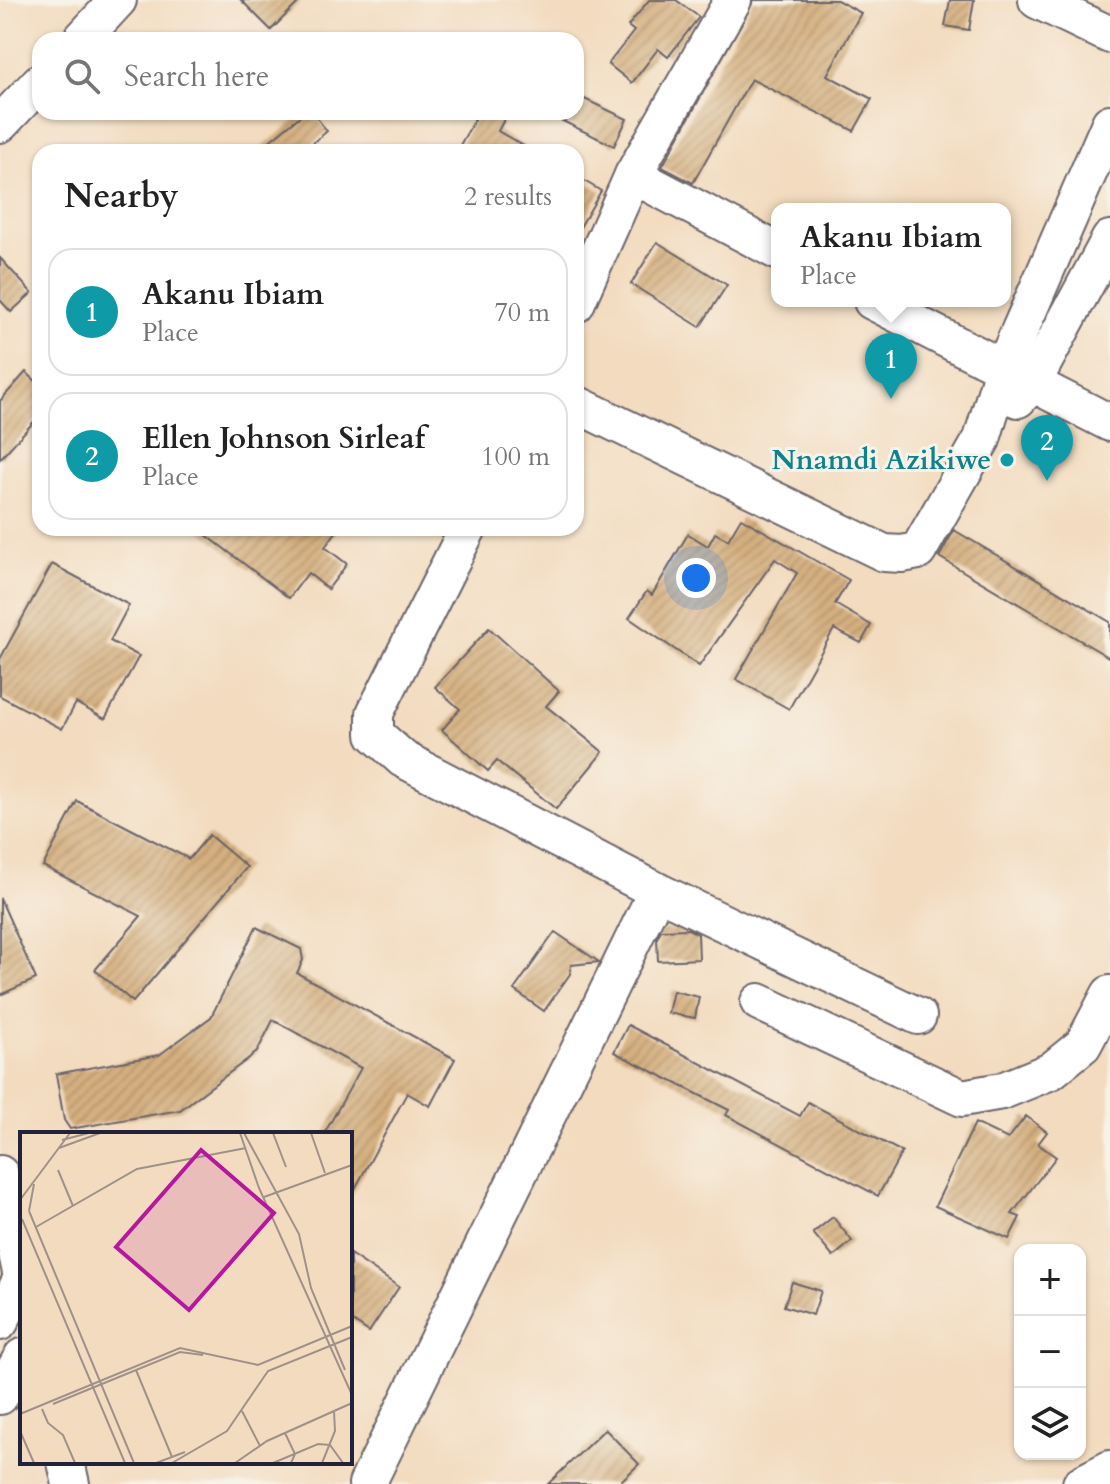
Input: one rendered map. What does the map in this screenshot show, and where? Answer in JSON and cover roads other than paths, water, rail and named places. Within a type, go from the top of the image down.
[{"type":"street","points":[[584,286],[633,175],[733,0]]},
{"type":"street","points":[[1037,0],[1110,35]]},
{"type":"street","points":[[86,32],[104,4]]},
{"type":"street","points":[[0,124],[32,90]]},
{"type":"street","points":[[1018,376],[1110,123]]},
{"type":"street","points":[[633,175],[771,248]]},
{"type":"street","points":[[584,408],[859,542],[893,554],[918,551],[1018,376],[1110,239]]},
{"type":"street","points":[[884,307],[1110,423]]},
{"type":"street","points":[[464,536],[375,713],[375,734],[403,759],[657,891],[918,1016]]},
{"type":"street","points":[[367,1484],[657,891]]},
{"type":"street","points":[[759,1002],[962,1098],[1002,1091],[1051,1071],[1083,1045],[1110,994]]},
{"type":"street","points":[[1,1186],[20,1269]]},
{"type":"street","points":[[0,1322],[20,1282]]},
{"type":"street","points":[[0,1396],[20,1361]]},
{"type":"street","points":[[66,1464],[71,1484]]},
{"type":"place","name":"Akanu Ibiam","points":[[891,399]]},
{"type":"place","name":"Nnamdi Azikiwe","points":[[1007,460]]},
{"type":"place","name":"Ellen Johnson Sirleaf","points":[[1047,481]]}]
